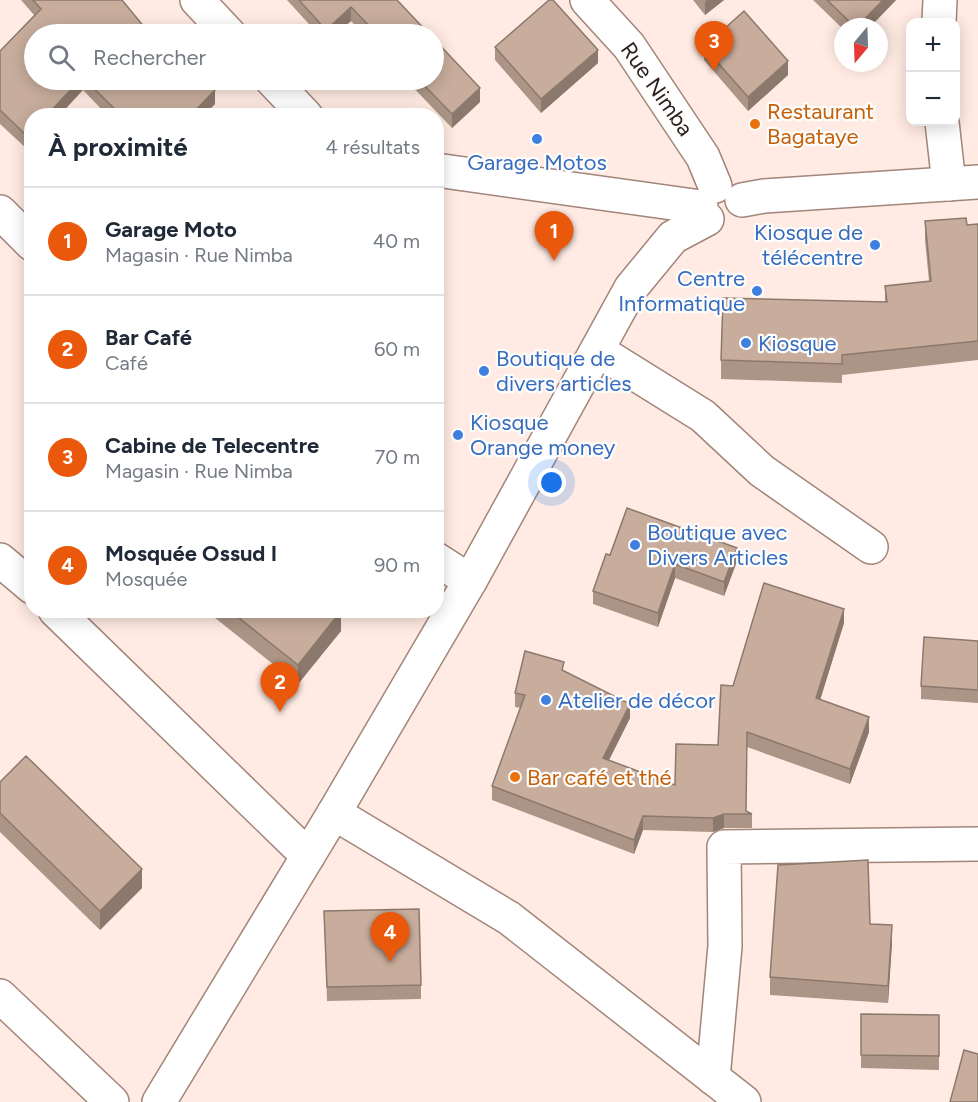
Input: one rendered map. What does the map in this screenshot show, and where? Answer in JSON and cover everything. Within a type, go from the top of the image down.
[{"type":"street","points":[[197,0],[220,24]]},
{"type":"street","name":"Rue Nimba","points":[[587,0],[629,46],[703,157],[717,203]]},
{"type":"street","points":[[939,18],[940,0]]},
{"type":"street","points":[[281,90],[298,108]]},
{"type":"street","points":[[444,171],[717,203],[775,196],[963,183],[943,126]]},
{"type":"street","points":[[159,1102],[334,813],[470,581],[631,288],[673,237],[717,203]]},
{"type":"street","points":[[0,212],[24,236]]},
{"type":"street","points":[[597,350],[703,416],[762,471],[872,547]]},
{"type":"street","points":[[0,560],[24,580]]},
{"type":"street","points":[[444,564],[470,581]]},
{"type":"street","points":[[64,618],[308,856]]},
{"type":"street","points":[[334,813],[509,918],[744,1102]]},
{"type":"street","points":[[713,1078],[724,946],[724,847],[978,844]]},
{"type":"street","points":[[0,996],[112,1102]]},
{"type":"building","points":[[33,0],[122,0],[142,24],[26,24],[41,9]]},
{"type":"building","points":[[299,0],[397,0],[420,24],[367,24],[351,7],[333,24],[321,24]]},
{"type":"building","points":[[549,0],[553,0],[598,50],[541,99],[495,47]]},
{"type":"building","points":[[827,0],[883,0],[866,18],[846,18]]},
{"type":"building","points":[[744,11],[788,61],[748,97],[704,47]]},
{"type":"building","points":[[24,26],[24,90],[71,90],[54,108],[24,108],[24,133],[0,110],[0,51]]},
{"type":"building","points":[[444,50],[480,88],[452,114],[429,90],[444,90]]},
{"type":"building","points":[[95,90],[215,90],[198,108],[114,108]]},
{"type":"building","points":[[966,218],[967,225],[978,224],[978,341],[842,355],[842,364],[721,360],[723,298],[887,302],[885,286],[931,281],[925,221]]},
{"type":"building","points":[[627,508],[737,548],[724,582],[675,564],[658,613],[593,591],[606,554],[610,555]]},
{"type":"building","points":[[764,583],[844,609],[816,698],[869,717],[850,769],[747,732],[746,811],[752,814],[724,814],[713,818],[643,816],[634,840],[492,786],[525,695],[515,693],[525,651],[564,662],[562,670],[630,704],[603,758],[675,785],[676,744],[718,745],[721,685],[733,686]]},
{"type":"building","points":[[239,618],[335,618],[298,665]]},
{"type":"building","points":[[924,637],[978,641],[978,690],[921,686]]},
{"type":"building","points":[[26,756],[142,869],[100,911],[0,813],[0,782]]},
{"type":"building","points":[[868,860],[870,924],[892,925],[888,986],[770,977],[778,865]]},
{"type":"building","points":[[419,909],[421,985],[327,987],[324,911]]},
{"type":"building","points":[[861,1014],[939,1015],[939,1056],[861,1055]]},
{"type":"building","points":[[964,1050],[978,1054],[978,1102],[950,1102]]},
{"type":"place","name":"Cabine de Telecentre","points":[[714,71]]},
{"type":"place","name":"Restaurant Bagataye","points":[[755,124]]},
{"type":"place","name":"Garage Motos","points":[[537,139]]},
{"type":"place","name":"Kiosque de télécentre","points":[[875,245]]},
{"type":"place","name":"Garage Moto","points":[[554,261]]},
{"type":"place","name":"Centre Informatique","points":[[757,291]]},
{"type":"place","name":"Kiosque","points":[[746,343]]},
{"type":"place","name":"Boutique de divers articles","points":[[484,371]]},
{"type":"place","name":"Kiosque Orange money","points":[[458,435]]},
{"type":"place","name":"Boutique avec Divers Articles","points":[[635,545]]},
{"type":"place","name":"Atelier de décor","points":[[546,700]]},
{"type":"place","name":"Bar Café","points":[[280,712]]},
{"type":"place","name":"Bar café et thé","points":[[515,777]]},
{"type":"place","name":"Mosquée Ossud I","points":[[390,962]]}]
